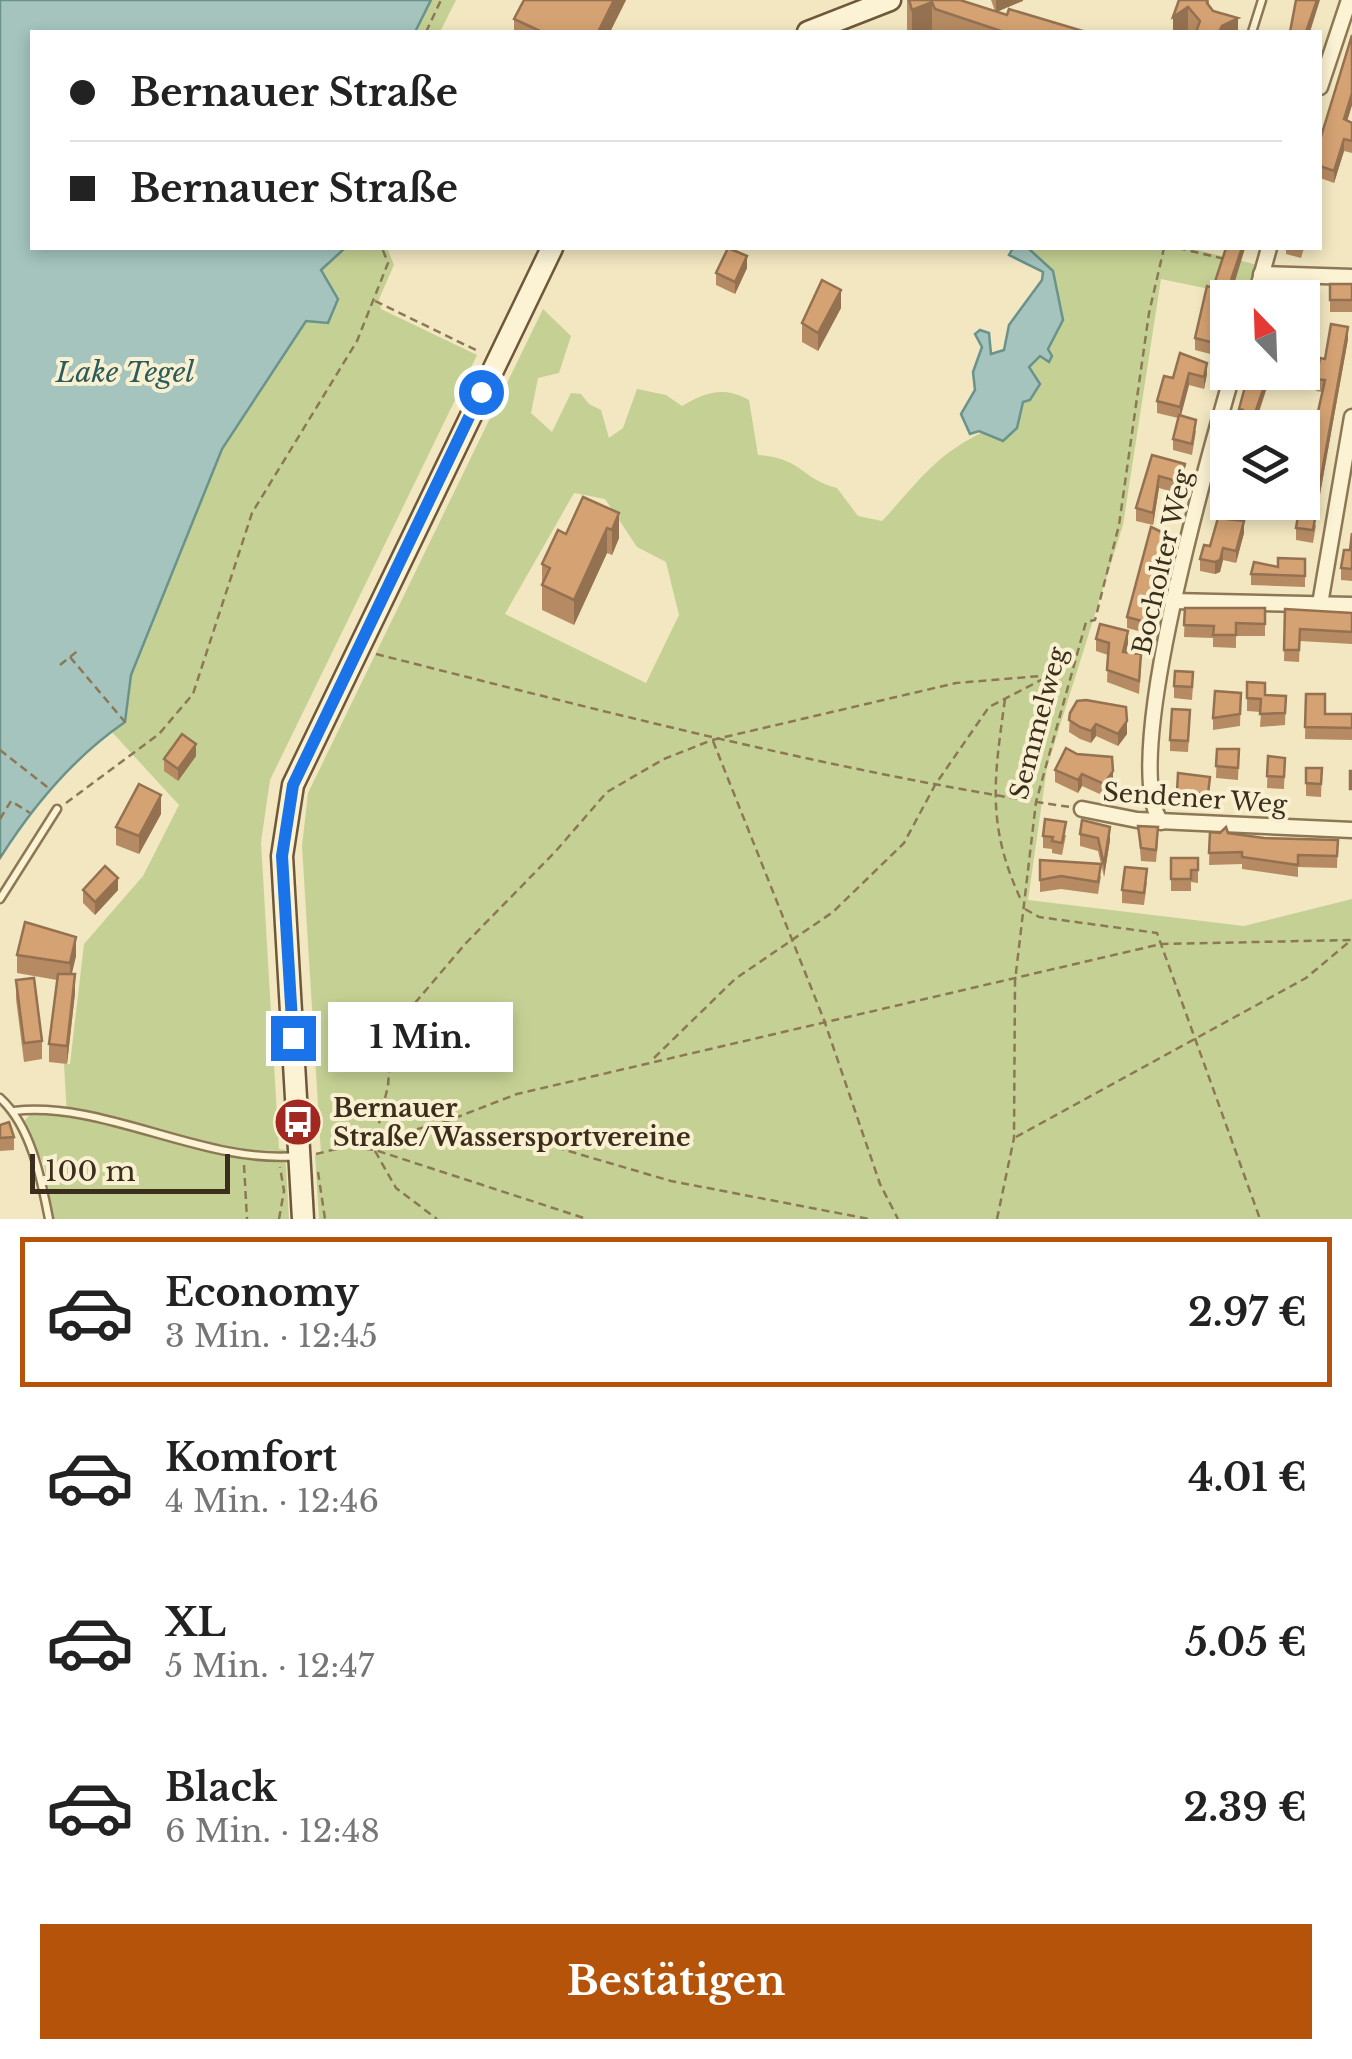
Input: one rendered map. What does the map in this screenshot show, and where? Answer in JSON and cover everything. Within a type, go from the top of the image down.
[{"type":"main road","points":[[813,30],[890,0]]},
{"type":"main road","points":[[304,1219],[305,1157],[282,856],[293,785],[551,250]]},
{"type":"street","points":[[1322,81],[1348,0]]},
{"type":"street","points":[[1259,280],[1268,250]]},
{"type":"street","points":[[1261,274],[1352,277]]},
{"type":"street","name":"Bocholter Weg","points":[[1161,822],[1152,801],[1154,736],[1172,600],[1228,390]]},
{"type":"street","points":[[1320,604],[1352,417]]},
{"type":"street","points":[[1172,600],[1352,605]]},
{"type":"street","name":"Sendener Weg","points":[[1082,809],[1089,814],[1161,822],[1352,830]]},
{"type":"lane","points":[[1253,30],[1262,0]]},
{"type":"lane","points":[[0,899],[57,809]]},
{"type":"lane","points":[[0,1098],[14,1111],[39,1168],[49,1219]]},
{"type":"lane","points":[[14,1111],[34,1108],[244,1153],[305,1157]]},
{"type":"path","points":[[427,30],[441,0]]},
{"type":"path","points":[[57,809],[159,734],[193,694],[252,514],[357,340],[388,263],[383,250]]},
{"type":"path","name":"Semmelweg","points":[[996,1219],[1014,1138],[1015,981],[1026,910],[1022,895],[1036,802],[1086,622],[1095,620],[1119,525],[1149,313],[1164,250]]},
{"type":"path","points":[[1186,250],[1240,263]]},
{"type":"path","points":[[373,300],[482,353]]},
{"type":"path","points":[[60,665],[80,649]]},
{"type":"path","name":"Sendener Weg","points":[[371,652],[712,740],[992,797],[1082,809]]},
{"type":"path","points":[[70,657],[125,722]]},
{"type":"path","points":[[651,1062],[735,979],[833,912],[904,843],[934,784],[990,707],[1074,661]]},
{"type":"path","points":[[375,1139],[388,1086],[392,1030],[607,792],[664,759],[712,740],[956,683],[1052,675]]},
{"type":"path","points":[[1005,699],[992,797],[1010,876],[1026,910],[1040,918],[1157,933],[1260,1219]]},
{"type":"path","points":[[712,740],[824,1020],[880,1184],[898,1219]]},
{"type":"path","points":[[0,750],[51,790]]},
{"type":"path","points":[[0,819],[11,801],[30,813]]},
{"type":"path","points":[[305,1157],[442,1123],[517,1094],[824,1020],[894,1010],[1161,944],[1352,940]]},
{"type":"path","points":[[1014,1138],[1306,978],[1352,940]]},
{"type":"path","points":[[442,1123],[486,1136],[548,1145],[672,1181],[868,1219]]},
{"type":"path","points":[[350,1147],[375,1150],[587,1219]]},
{"type":"path","points":[[375,1150],[396,1188],[437,1219]]},
{"type":"path","points":[[244,1153],[247,1219]]},
{"type":"path","points":[[279,1219],[305,1157]]},
{"type":"path","points":[[305,1157],[325,1219]]},
{"type":"green space","points":[[431,0],[456,0],[441,30],[416,30]]},
{"type":"green space","points":[[343,250],[388,250],[394,265],[379,299],[381,309],[477,355],[270,780],[261,842],[279,1149],[285,1150],[289,1219],[54,1219],[44,1165],[23,1122],[33,1112],[67,1116],[64,1064],[70,1064],[84,944],[143,876],[179,805],[111,731],[125,721],[131,675],[222,449],[307,320],[321,270]]},
{"type":"green space","points":[[1029,250],[1197,250],[1258,265],[1253,280],[1210,280],[1210,289],[1161,279],[1123,525],[1047,767],[1028,900],[1244,926],[1352,899],[1352,1219],[319,1219],[315,1155],[321,1154],[302,846],[308,793],[543,309],[571,336],[559,373],[538,378],[531,413],[552,432],[571,393],[581,394],[601,410],[609,438],[623,428],[637,389],[666,395],[682,406],[707,394],[731,393],[749,400],[758,455],[794,465],[837,488],[858,516],[882,521],[938,461],[965,441],[983,432],[989,434],[1040,384],[1029,368],[1040,356],[1048,361],[1048,349],[1063,320],[1053,271]],"holes":[[[574,493],[605,499],[637,547],[666,562],[679,615],[646,683],[505,614]]]},
{"type":"water","name":"Lake Tegel","points":[[0,0],[431,0],[416,30],[30,30],[30,250],[343,250],[321,270],[338,299],[328,323],[306,321],[222,449],[131,675],[125,722],[56,784],[0,858]]},
{"type":"water","points":[[1012,250],[1030,250],[1053,271],[1063,320],[1048,349],[1052,356],[1049,362],[1040,356],[1029,367],[1040,384],[1030,400],[1023,402],[1017,428],[1003,441],[979,431],[970,434],[961,414],[975,390],[973,372],[982,347],[975,334],[980,330],[989,333],[991,354],[1004,350],[1009,325],[1042,280],[1043,272],[1009,255]]},
{"type":"building","points":[[524,0],[614,0],[599,30],[538,30],[514,19]]},
{"type":"building","points":[[909,0],[960,0],[1007,15],[1009,9],[1079,30],[998,30],[935,9],[932,2],[912,10]]},
{"type":"building","points":[[1179,0],[1207,0],[1213,11],[1238,18],[1220,30],[1197,30],[1200,21],[1188,7],[1173,17]]},
{"type":"building","points":[[1296,0],[1317,0],[1307,30],[1290,30]]},
{"type":"building","points":[[1352,35],[1352,93],[1344,119],[1352,123],[1352,141],[1344,139],[1334,171],[1322,167],[1322,133]]},
{"type":"building","points":[[727,250],[747,256],[735,282],[716,273]]},
{"type":"building","points":[[1225,250],[1241,250],[1232,277],[1216,280]]},
{"type":"building","points":[[822,280],[841,290],[818,333],[802,323]]},
{"type":"building","points":[[1330,284],[1352,284],[1352,300],[1330,300]]},
{"type":"building","points":[[1207,286],[1210,287],[1210,342],[1195,338]]},
{"type":"building","points":[[1331,324],[1348,327],[1320,483],[1318,410],[1325,380],[1320,379],[1320,358],[1325,359]]},
{"type":"building","points":[[1180,353],[1207,363],[1204,377],[1189,373],[1180,407],[1157,401],[1164,376],[1173,378]]},
{"type":"building","points":[[1244,390],[1263,390],[1256,410],[1239,409]]},
{"type":"building","points":[[1179,415],[1196,420],[1192,444],[1173,439]]},
{"type":"building","points":[[1152,455],[1185,464],[1180,482],[1159,476],[1153,513],[1136,508]]},
{"type":"building","points":[[583,497],[619,513],[612,530],[607,528],[574,600],[542,585],[550,568],[542,564],[558,530],[566,534]]},
{"type":"building","points":[[1217,520],[1244,521],[1236,551],[1223,548],[1220,560],[1215,562],[1200,559],[1204,545],[1210,546]]},
{"type":"building","points":[[1297,520],[1315,520],[1313,530],[1296,528]]},
{"type":"building","points":[[1151,527],[1168,535],[1146,622],[1127,617]]},
{"type":"building","points":[[1352,533],[1352,569],[1341,568],[1344,550],[1350,550]]},
{"type":"building","points":[[1278,558],[1305,559],[1305,576],[1251,574],[1254,562],[1278,567]]},
{"type":"building","points":[[1185,608],[1265,608],[1265,624],[1236,623],[1236,635],[1213,635],[1214,626],[1184,625]]},
{"type":"building","points":[[1285,609],[1352,613],[1352,632],[1300,629],[1299,650],[1284,650]]},
{"type":"building","points":[[1100,624],[1128,631],[1123,652],[1141,654],[1139,681],[1107,670],[1109,643],[1096,639]]},
{"type":"building","points":[[1175,671],[1193,672],[1192,687],[1174,686]]},
{"type":"building","points":[[1247,682],[1265,683],[1265,695],[1286,696],[1285,713],[1260,714],[1261,699],[1247,698]]},
{"type":"building","points":[[1215,691],[1241,693],[1240,714],[1213,718]]},
{"type":"building","points":[[1306,694],[1325,694],[1325,714],[1352,714],[1352,728],[1305,727]]},
{"type":"building","points":[[1077,701],[1126,707],[1127,721],[1118,734],[1096,724],[1091,731],[1069,720]]},
{"type":"building","points":[[1172,709],[1190,710],[1188,741],[1170,740]]},
{"type":"building","points":[[182,734],[196,744],[178,769],[164,759]]},
{"type":"building","points":[[1066,748],[1077,754],[1112,757],[1113,771],[1104,784],[1082,774],[1078,780],[1055,770]]},
{"type":"building","points":[[1217,749],[1239,749],[1238,768],[1216,766]]},
{"type":"building","points":[[1268,756],[1285,758],[1284,777],[1267,776]]},
{"type":"building","points":[[1306,768],[1322,768],[1321,784],[1306,783]]},
{"type":"building","points":[[1178,773],[1210,777],[1208,794],[1177,792]]},
{"type":"building","points":[[139,784],[161,795],[139,836],[116,827]]},
{"type":"building","points":[[1045,819],[1066,822],[1062,843],[1043,836]]},
{"type":"building","points":[[1082,820],[1110,827],[1104,865],[1098,838],[1080,834]]},
{"type":"building","points":[[1138,826],[1158,827],[1156,850],[1141,848]]},
{"type":"building","points":[[1226,827],[1228,833],[1264,838],[1338,840],[1337,856],[1298,855],[1298,865],[1242,857],[1242,852],[1209,853],[1210,832],[1220,833]]},
{"type":"building","points":[[1171,858],[1198,858],[1198,870],[1191,870],[1191,879],[1171,879]]},
{"type":"building","points":[[1040,860],[1101,864],[1098,882],[1061,876],[1040,880]]},
{"type":"building","points":[[105,866],[118,878],[95,902],[83,890]]},
{"type":"building","points":[[1125,867],[1147,869],[1144,893],[1122,890]]},
{"type":"building","points":[[25,922],[76,937],[70,963],[17,955]]},
{"type":"building","points":[[58,974],[75,974],[67,1046],[49,1044]]},
{"type":"building","points":[[34,978],[42,1041],[24,1043],[16,980]]},
{"type":"building","points":[[9,1122],[14,1137],[0,1138],[0,1125]]},
{"type":"place","name":"Bernauer Straße/Wassersportvereine","points":[[298,1122]]},
{"type":"route","points":[[293,1038],[282,856],[293,785],[310,742],[481,392]]}]
